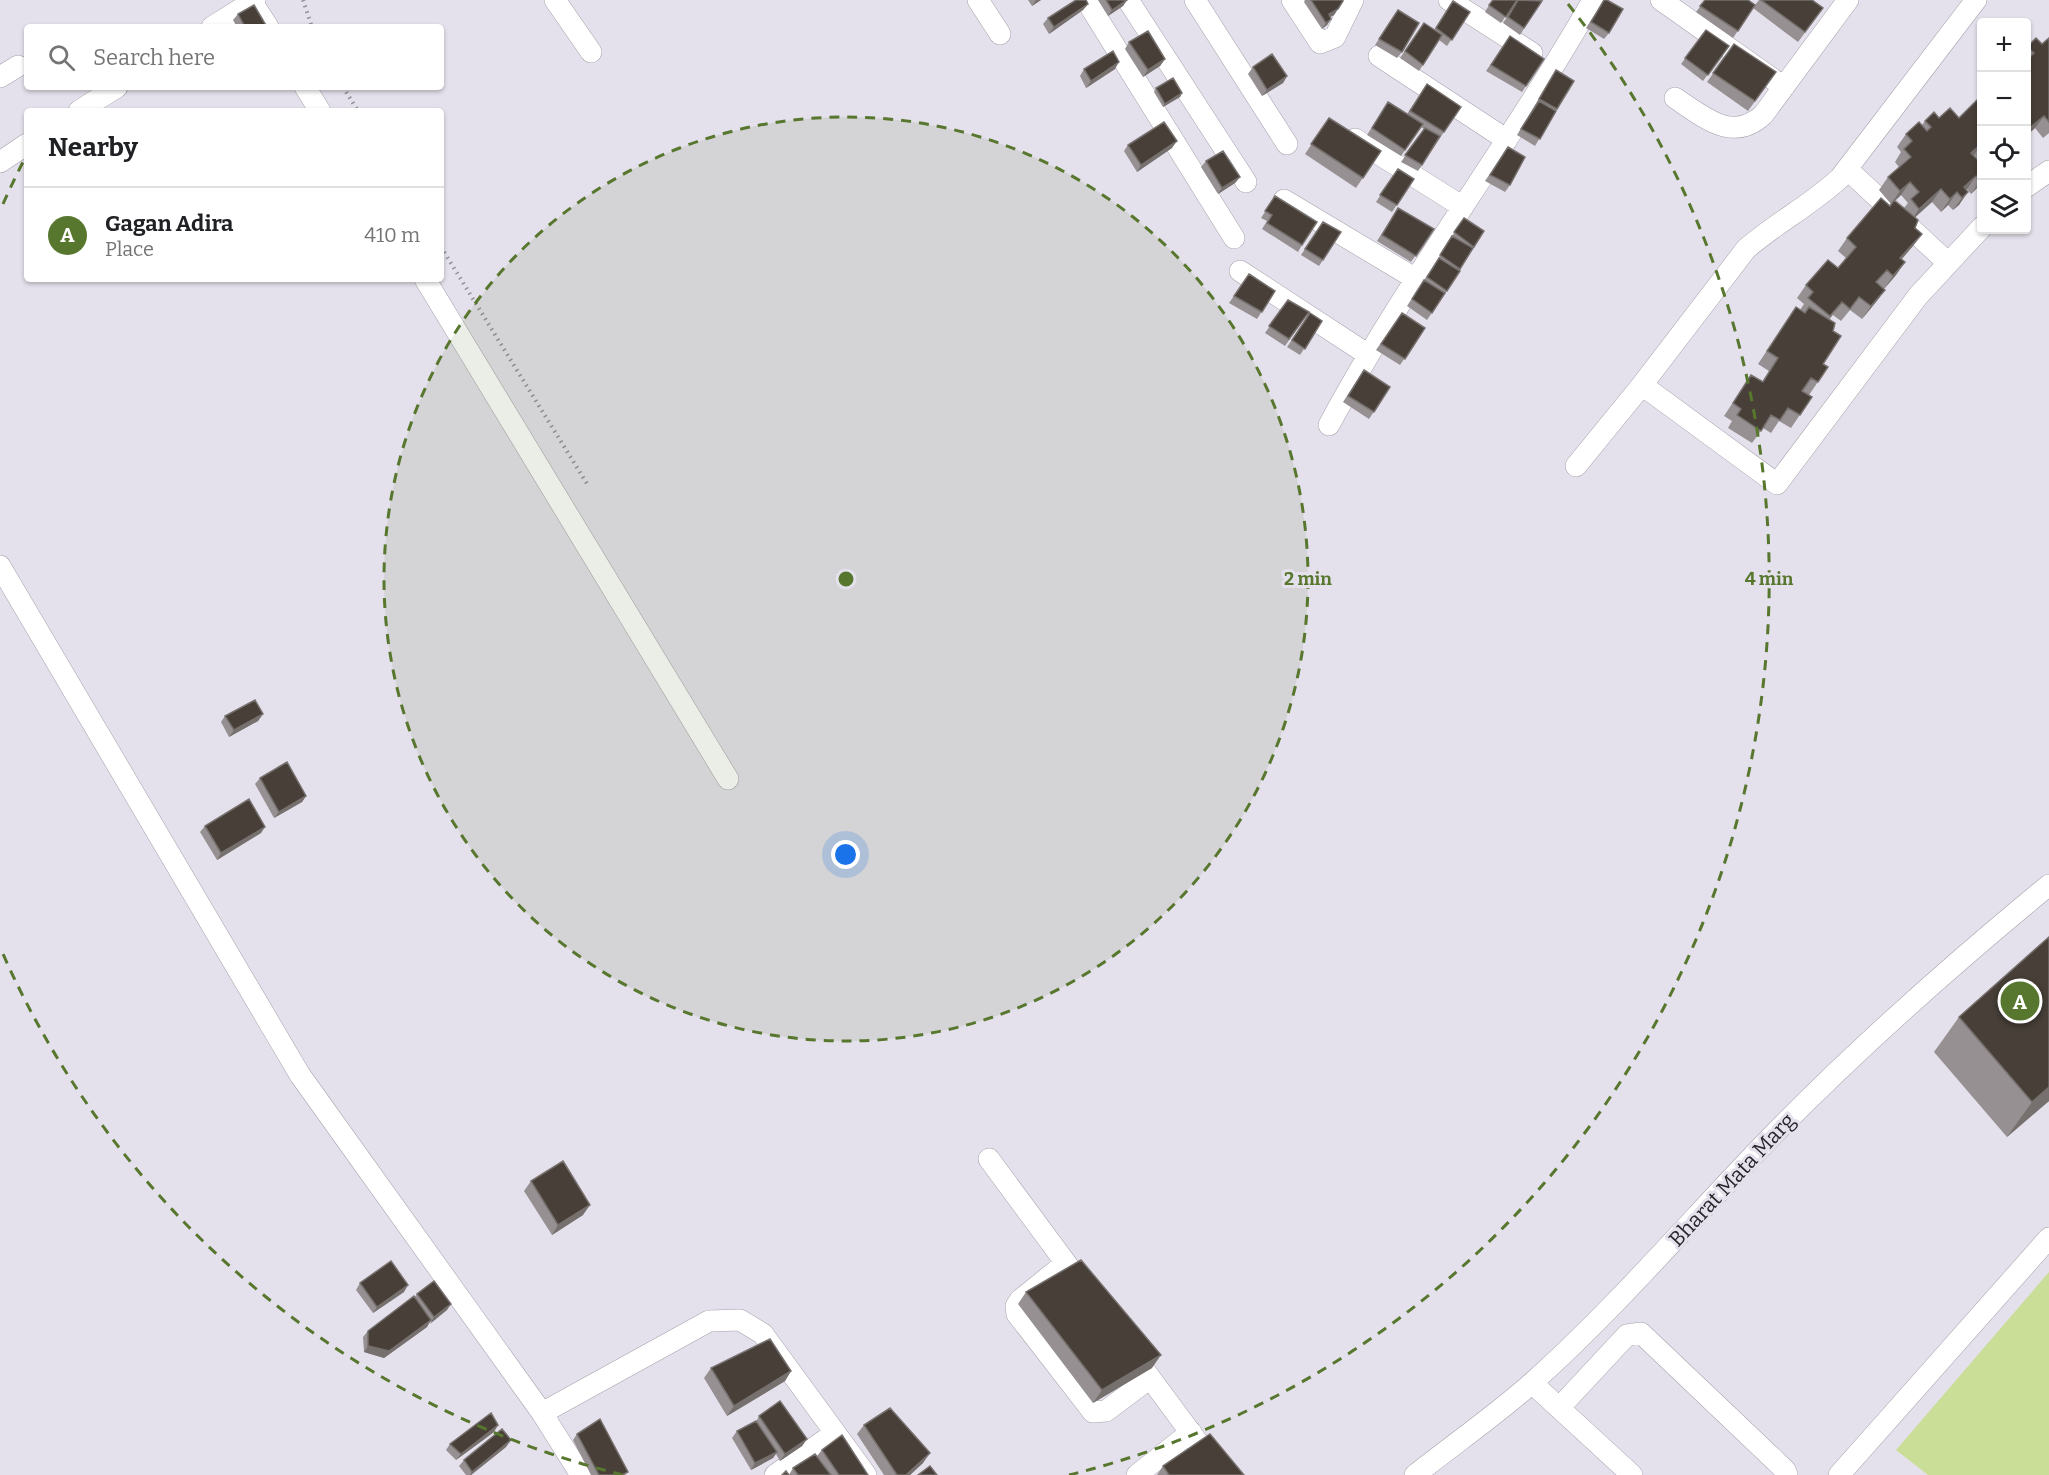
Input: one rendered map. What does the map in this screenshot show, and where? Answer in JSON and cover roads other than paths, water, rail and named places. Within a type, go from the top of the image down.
[{"type":"street","points":[[555,0],[591,52]]},
{"type":"street","points":[[978,0],[1000,34]]},
{"type":"street","points":[[1086,0],[1234,238]]},
{"type":"street","points":[[1128,0],[1246,182]]},
{"type":"street","points":[[1195,0],[1287,144]]},
{"type":"street","points":[[1292,0],[1320,43],[1335,37],[1353,0]]},
{"type":"street","points":[[1449,0],[1554,67]]},
{"type":"street","points":[[1329,424],[1367,354],[1554,67],[1593,0]]},
{"type":"street","points":[[1661,0],[1784,87]]},
{"type":"street","points":[[1675,98],[1721,128],[1739,128],[1755,122],[1784,87],[1822,18],[1848,0]]},
{"type":"street","points":[[1576,466],[1642,385],[1746,249],[1766,232],[1821,196],[1847,169],[1976,0]]},
{"type":"street","points":[[217,24],[254,1],[266,24]]},
{"type":"street","points":[[1379,56],[1507,140]]},
{"type":"street","points":[[84,108],[112,90]]},
{"type":"street","points":[[307,90],[318,108]]},
{"type":"street","points":[[1342,130],[1463,207]]},
{"type":"street","points":[[0,162],[24,146]]},
{"type":"street","points":[[1847,169],[1948,263]]},
{"type":"street","points":[[2031,184],[2049,171]]},
{"type":"street","points":[[1284,200],[1416,279]]},
{"type":"street","points":[[1642,385],[1777,484],[1918,296],[1977,232]]},
{"type":"street","points":[[1240,270],[1367,354]]},
{"type":"street","points":[[426,282],[728,779]]},
{"type":"street","points":[[0,566],[300,1075],[542,1413],[581,1475]]},
{"type":"street","name":"Bharat Mata Marg","points":[[1415,1475],[1532,1383],[1614,1305],[1722,1187],[1821,1086],[1961,957],[2049,885]]},
{"type":"street","points":[[989,1159],[1094,1301]]},
{"type":"street","points":[[1839,1475],[2049,1238]]},
{"type":"street","points":[[1066,1263],[1020,1300],[1016,1306],[1017,1314],[1093,1412],[1107,1411],[1150,1378]]},
{"type":"street","points":[[542,1413],[708,1321],[740,1320],[763,1334],[866,1475]]},
{"type":"street","points":[[1115,1330],[1222,1475]]},
{"type":"street","points":[[1559,1408],[1627,1335],[1641,1333],[1787,1475]]},
{"type":"street","points":[[1532,1383],[1632,1475]]},
{"type":"street","points":[[1137,1475],[1191,1432]]},
{"type":"street","points":[[775,1475],[835,1433]]},
{"type":"place","name":"Gagan Adira","points":[[2020,1001]]}]
